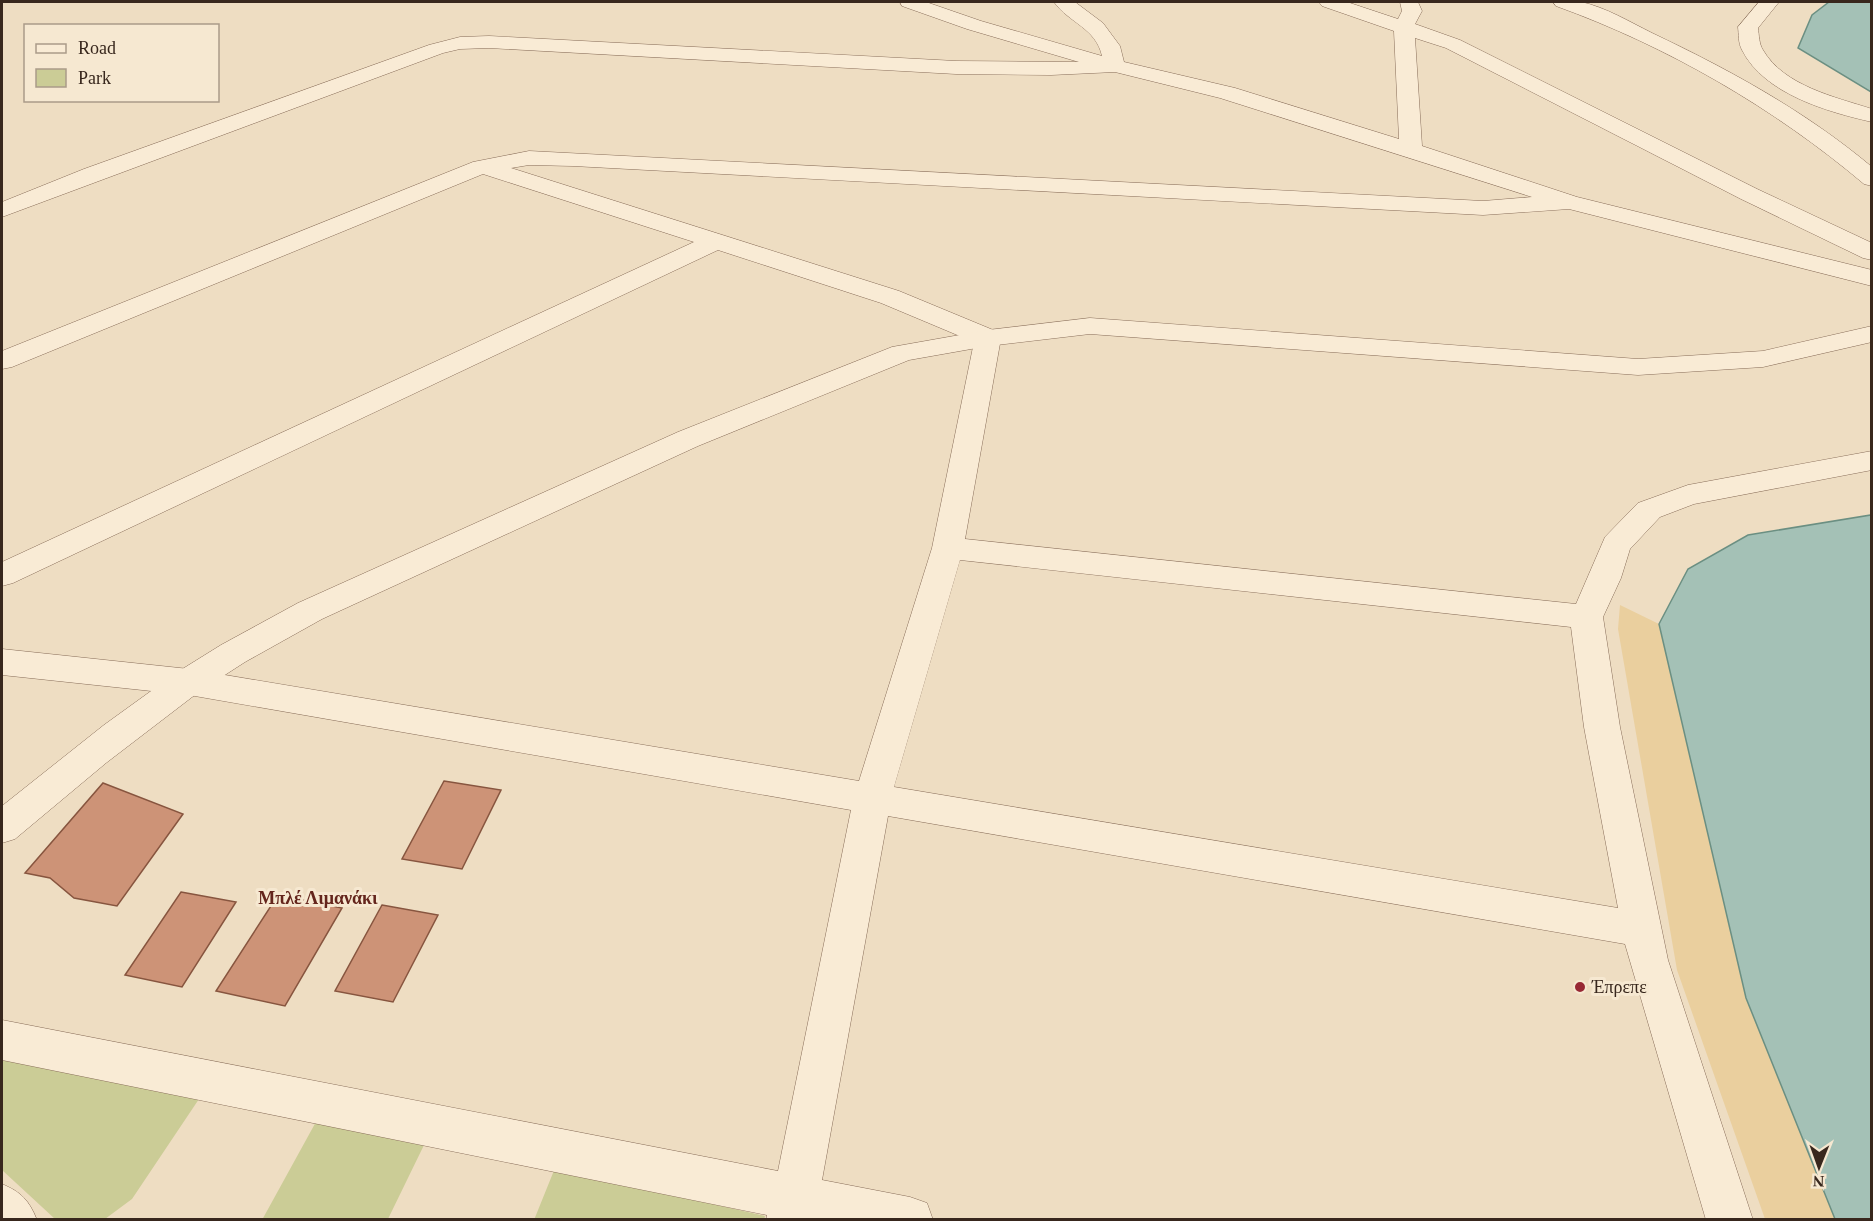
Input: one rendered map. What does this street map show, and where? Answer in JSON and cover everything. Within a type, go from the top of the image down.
[{"type":"street","points":[[909,2],[974,25],[1115,66],[1227,93],[1569,202],[1872,278]]},
{"type":"street","points":[[1064,2],[1096,27],[1110,46],[1115,66]]},
{"type":"street","points":[[1329,2],[1453,44],[1749,194],[1872,253]]},
{"type":"street","points":[[1409,2],[1412,11],[1404,26],[1411,150]]},
{"type":"street","points":[[1563,2],[1629,29],[1750,92],[1811,131],[1872,179]]},
{"type":"street","points":[[1769,2],[1748,27],[1751,49],[1774,75],[1791,86],[1872,116]]},
{"type":"street","points":[[2,210],[92,174],[436,49],[460,43],[489,42],[720,57],[1010,70],[1063,70],[1115,66]]},
{"type":"street","points":[[1750,92],[1791,86]]},
{"type":"street","points":[[2,361],[481,166],[529,159],[573,159],[1483,208],[1569,202]]},
{"type":"street","points":[[481,166],[890,297],[988,338]]},
{"type":"street","points":[[2,575],[717,241]]},
{"type":"street","points":[[2,828],[122,731],[189,681],[310,611],[688,438],[902,353],[988,338],[1090,326],[1151,328],[1638,367],[1718,364],[1761,359],[1824,347],[1872,334]]},
{"type":"street","points":[[792,1208],[872,800],[948,548],[988,338]]},
{"type":"street","points":[[1730,1220],[1648,960],[1602,727],[1586,617],[1605,578],[1616,545],[1649,510],[1688,495],[1872,460]]},
{"type":"street","points":[[948,548],[1586,617]]},
{"type":"street","points":[[2,662],[189,681],[872,800],[1641,929]]},
{"type":"street","points":[[2,1040],[792,1208],[910,1220]]},
{"type":"street","points":[[2,1207],[14,1220]]},
{"type":"green space","points":[[2,1059],[199,1099],[132,1199],[105,1219],[55,1219],[2,1170]]},
{"type":"green space","points":[[317,1120],[425,1143],[388,1219],[262,1220]]},
{"type":"green space","points":[[555,1168],[765,1216],[764,1220],[534,1220]]},
{"type":"sand","points":[[1620,605],[1659,624],[1746,998],[1835,1219],[1765,1219],[1677,970],[1618,629]]},
{"type":"shaded area","points":[[1829,2],[1871,2],[1871,92],[1798,48],[1812,15]]},
{"type":"shaded area","points":[[1871,515],[1871,1219],[1835,1219],[1746,998],[1659,624],[1688,569],[1748,535]]},
{"type":"building","points":[[444,781],[501,790],[462,869],[402,859]]},
{"type":"building","points":[[103,783],[183,814],[117,906],[74,898],[50,878],[25,873]]},
{"type":"building","points":[[181,892],[236,902],[182,987],[125,975]]},
{"type":"building","points":[[278,895],[342,908],[285,1006],[216,991]]},
{"type":"building","points":[[382,905],[438,915],[393,1002],[335,991]]},
{"type":"place","name":"Έπρεπε","points":[[1580,987]]},
{"type":"district","name":"Μπλέ Λιμανάκι","points":[[318,898]]}]
